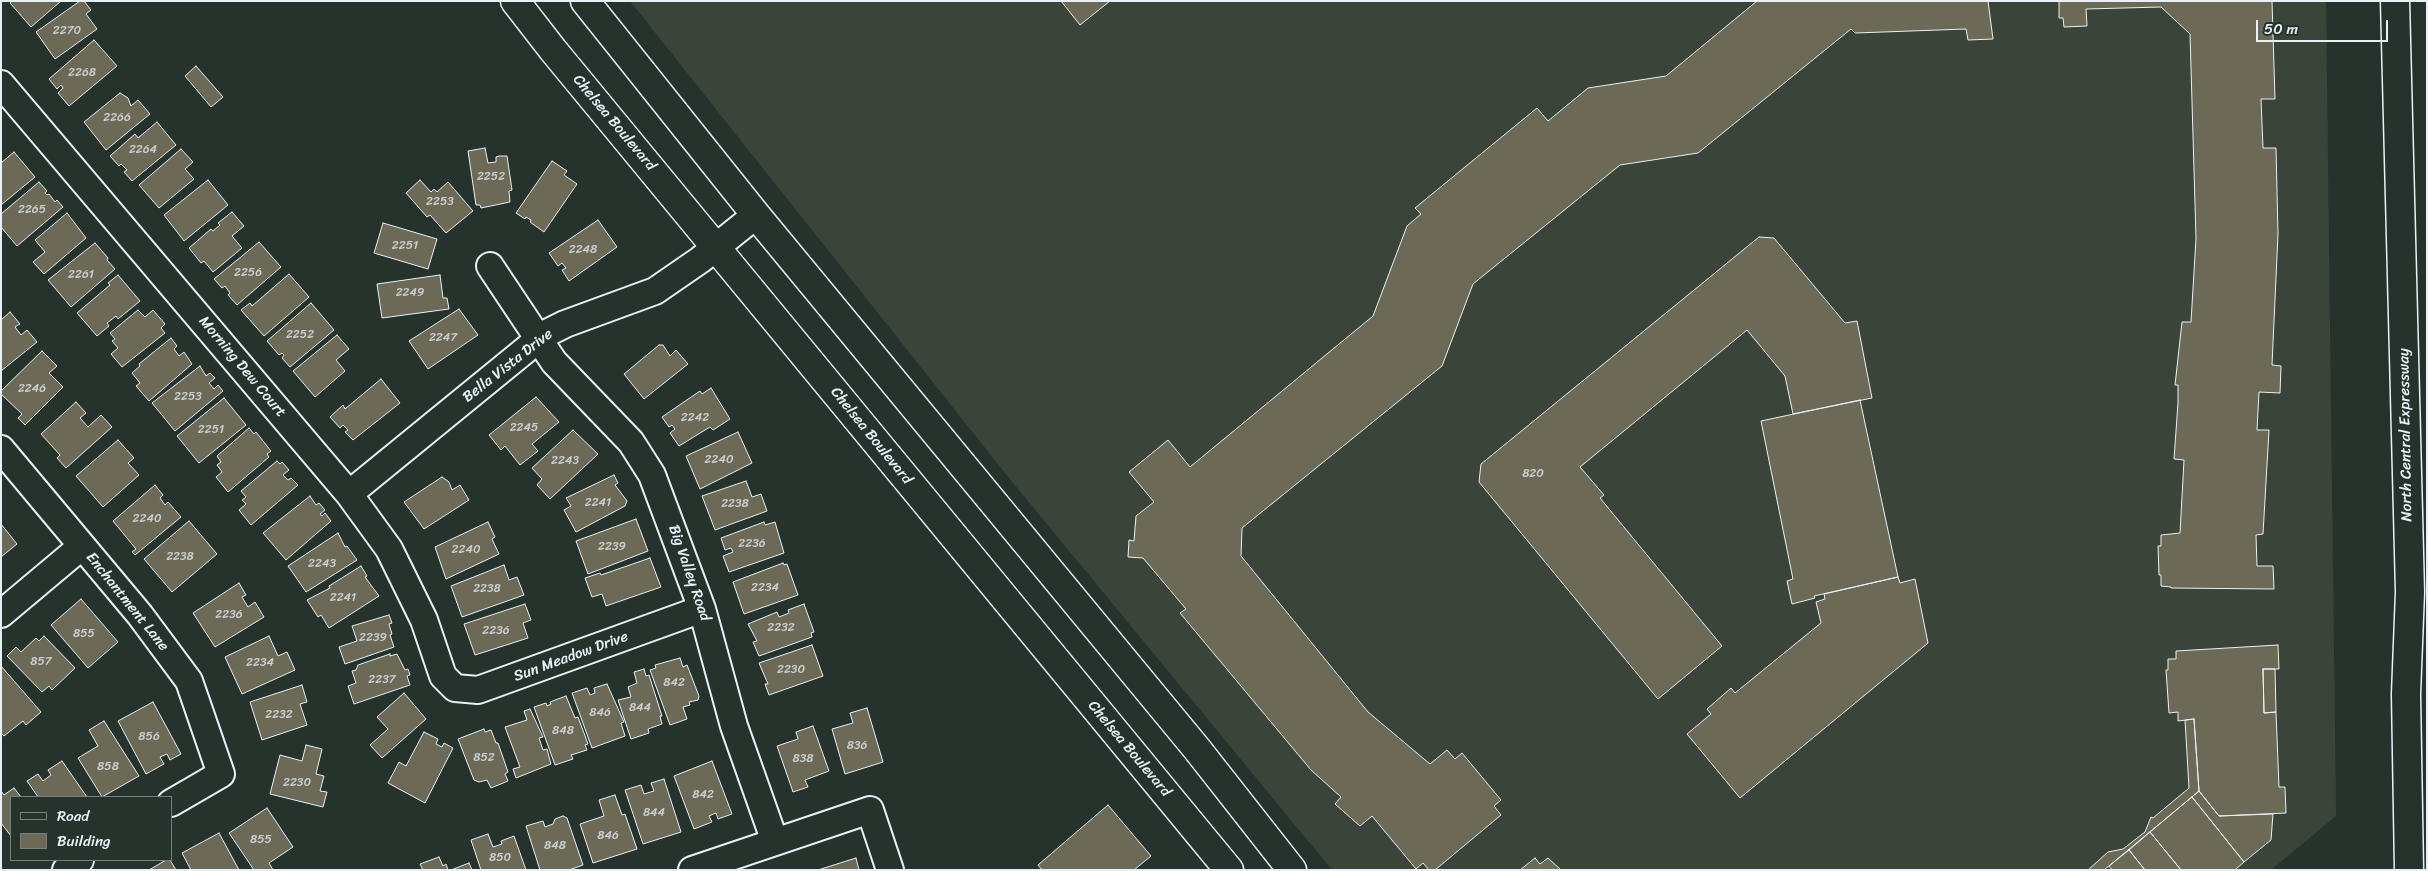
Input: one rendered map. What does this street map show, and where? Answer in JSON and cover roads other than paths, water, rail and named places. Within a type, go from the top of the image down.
[{"type":"main road","name":"Chelsea Boulevard","points":[[515,1],[1229,870]]},
{"type":"main road","points":[[585,1],[756,215],[1197,749],[1292,870]]},
{"type":"main road","name":"North Central Expressway","points":[[2395,1],[2410,592],[2406,694],[2409,870]]},
{"type":"street","name":"Morning Dew Court","points":[[1,84],[349,494],[390,550],[424,620],[444,676]]},
{"type":"street","name":"Bella Vista Drive","points":[[349,494],[538,339],[565,324],[655,291],[716,247],[756,215]]},
{"type":"street","name":"Big Valley Road","points":[[490,266],[558,367],[623,432],[646,464],[664,501],[702,609],[734,726],[775,842]]},
{"type":"street","name":"Enchantment Lane","points":[[1,449],[140,615],[189,681],[221,774],[172,803]]},
{"type":"street","points":[[1,614],[82,546]]},
{"type":"street","name":"Sun Meadow Drive","points":[[444,676],[455,688],[478,690],[702,609]]},
{"type":"street","points":[[692,870],[870,810],[890,870]]},
{"type":"street","points":[[66,870],[79,861]]}]
